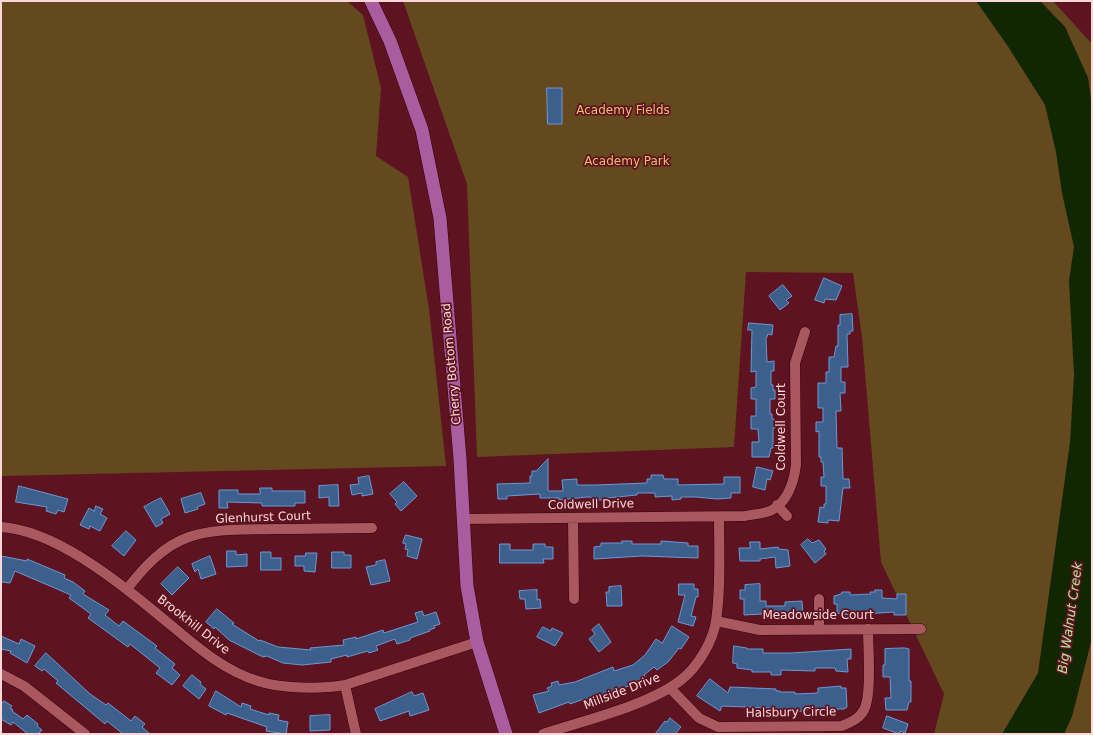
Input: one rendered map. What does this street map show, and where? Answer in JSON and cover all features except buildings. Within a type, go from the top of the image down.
[{"type":"main road","name":"Cherry Bottom Road","points":[[371,1],[390,41],[422,130],[440,218],[460,448],[467,586],[477,642],[506,734]]},
{"type":"street","name":"Coldwell Court","points":[[719,517],[745,516],[772,510],[786,497],[794,478],[796,465],[795,363],[805,332]]},
{"type":"street","points":[[777,505],[787,516]]},
{"type":"street","name":"Coldwell Drive","points":[[464,519],[719,517]]},
{"type":"street","name":"Millside Drive","points":[[542,734],[639,702],[670,688],[682,680],[701,657],[713,633],[716,621],[719,581],[719,517]]},
{"type":"street","points":[[573,518],[574,599]]},
{"type":"street","name":"Brookhill Drive","points":[[1,527],[30,532],[68,549],[127,589],[206,654],[258,682],[296,687],[332,687],[345,685],[477,642]]},
{"type":"street","name":"Glenhurst Court","points":[[127,589],[143,568],[163,551],[188,537],[230,530],[372,528]]},
{"type":"street","points":[[819,599],[819,629]]},
{"type":"street","name":"Meadowside Court","points":[[716,621],[760,630],[921,629]]},
{"type":"street","name":"Halsbury Circle","points":[[670,688],[699,718],[718,727],[842,726],[855,720],[860,715],[864,710],[868,697],[868,629]]},
{"type":"street","points":[[1,674],[24,686],[85,734]]},
{"type":"street","points":[[345,685],[356,734]]},
{"type":"green space","points":[[1,1],[347,1],[363,15],[381,88],[376,156],[408,177],[429,309],[446,466],[1,476]]},
{"type":"green space","name":"Academy Park","points":[[403,1],[1020,1],[1092,257],[1039,734],[934,734],[944,694],[881,562],[862,337],[853,273],[746,272],[734,447],[477,457],[467,184]]},
{"type":"green space","points":[[1040,1],[1053,1],[1092,44],[1092,108],[1088,78],[1065,27]]},
{"type":"green space","points":[[1092,638],[1092,734],[1064,734],[1072,716]]},
{"type":"water","name":"Big Walnut Creek","points":[[976,1],[1040,1],[1065,27],[1088,78],[1092,108],[1092,638],[1072,716],[1064,734],[1002,734],[1038,673],[1070,442],[1074,375],[1069,281],[1074,247],[1062,193],[1056,152],[1045,105],[1007,45]]},
{"type":"park label","name":"Academy Fields","points":[[623,111]]}]
